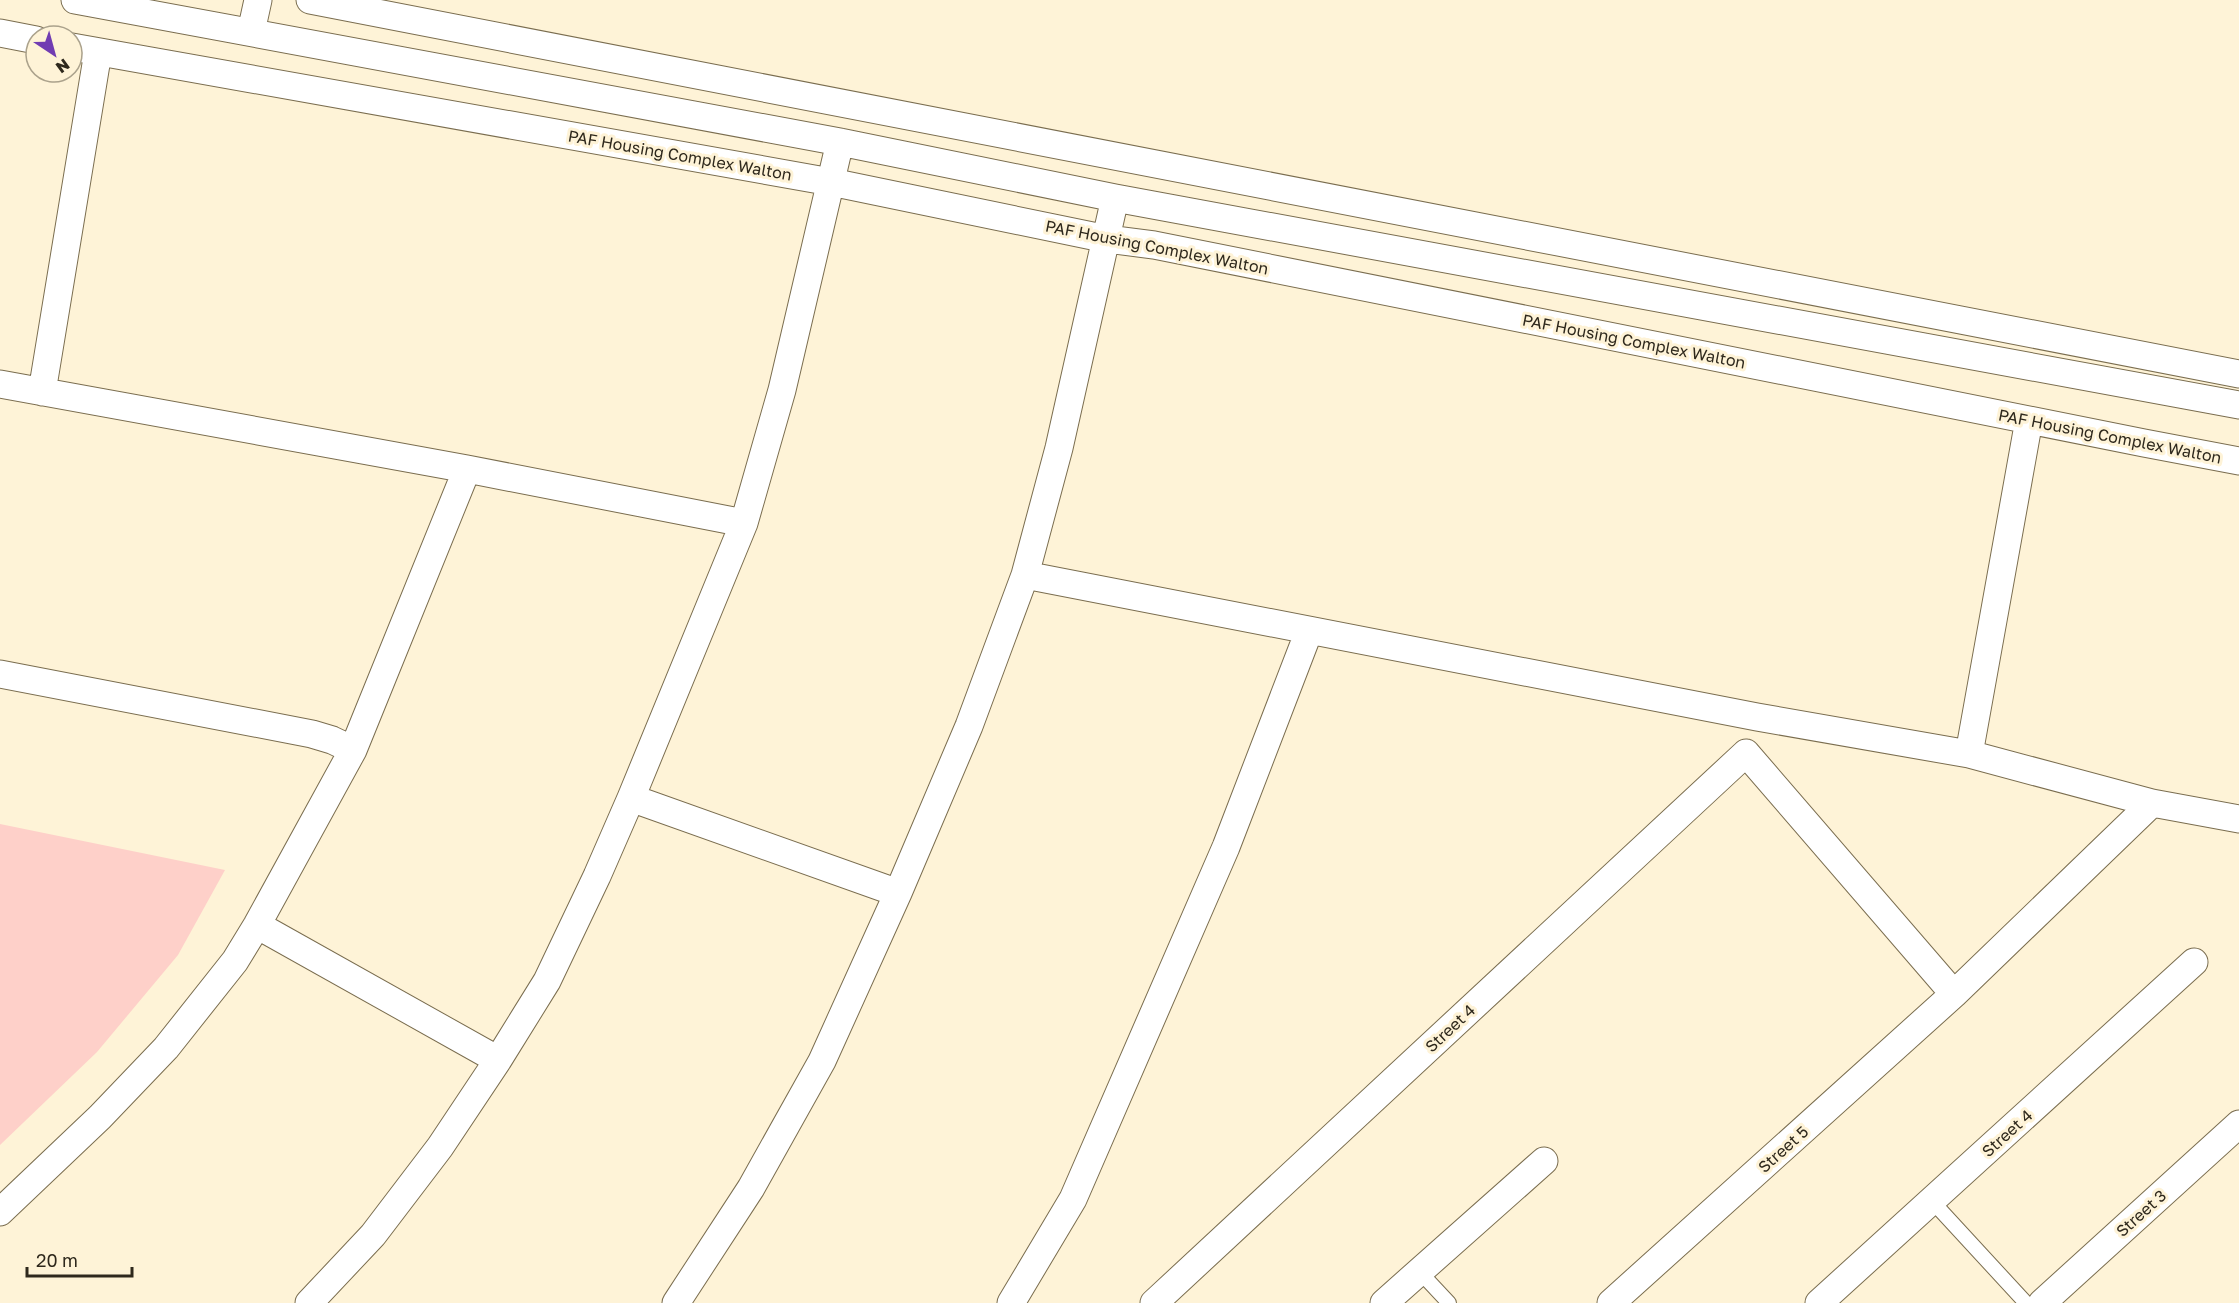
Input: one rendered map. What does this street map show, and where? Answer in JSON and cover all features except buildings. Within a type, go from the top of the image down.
[{"type":"street","points":[[75,0],[840,142],[1071,190],[2239,405]]},
{"type":"street","points":[[251,32],[258,0]]},
{"type":"street","points":[[310,0],[2239,374]]},
{"type":"street","points":[[0,33],[24,38]]},
{"type":"street","points":[[42,392],[85,50]]},
{"type":"street","name":"PAF Housing Complex Walton","points":[[85,50],[831,182],[2239,460]]},
{"type":"street","points":[[309,1303],[373,1235],[440,1147],[547,981],[597,876],[632,798],[744,523],[782,390],[840,142]]},
{"type":"street","points":[[1071,190],[1083,150]]},
{"type":"street","points":[[676,1303],[751,1188],[822,1061],[969,726],[1025,575],[1059,448],[1116,198]]},
{"type":"street","points":[[0,384],[744,523]]},
{"type":"street","points":[[1969,754],[2029,420]]},
{"type":"street","points":[[0,1212],[100,1117],[166,1048],[235,961],[352,750],[467,470]]},
{"type":"street","points":[[1025,575],[1757,717],[1969,754],[2152,803],[2239,819]]},
{"type":"street","points":[[1011,1303],[1073,1199],[1226,847],[1309,631]]},
{"type":"street","points":[[0,674],[312,734],[332,740],[352,750]]},
{"type":"street","points":[[1757,717],[1746,753],[1954,994]]},
{"type":"street","name":"Street 4","points":[[1154,1303],[1746,753]]},
{"type":"street","points":[[632,798],[898,892]]},
{"type":"street","name":"Street 5","points":[[1611,1303],[1954,994],[2152,803]]},
{"type":"street","points":[[257,925],[498,1060]]},
{"type":"street","name":"Street 4","points":[[1819,1303],[2194,962]]},
{"type":"street","name":"Street 3","points":[[2042,1303],[2239,1124]]},
{"type":"street","points":[[1384,1303],[1544,1161]]},
{"type":"lane","points":[[1932,1201],[2026,1303]]},
{"type":"lane","points":[[1419,1271],[1449,1303]]},
{"type":"shaded area","points":[[0,824],[225,870],[178,955],[97,1052],[0,1145]]}]
